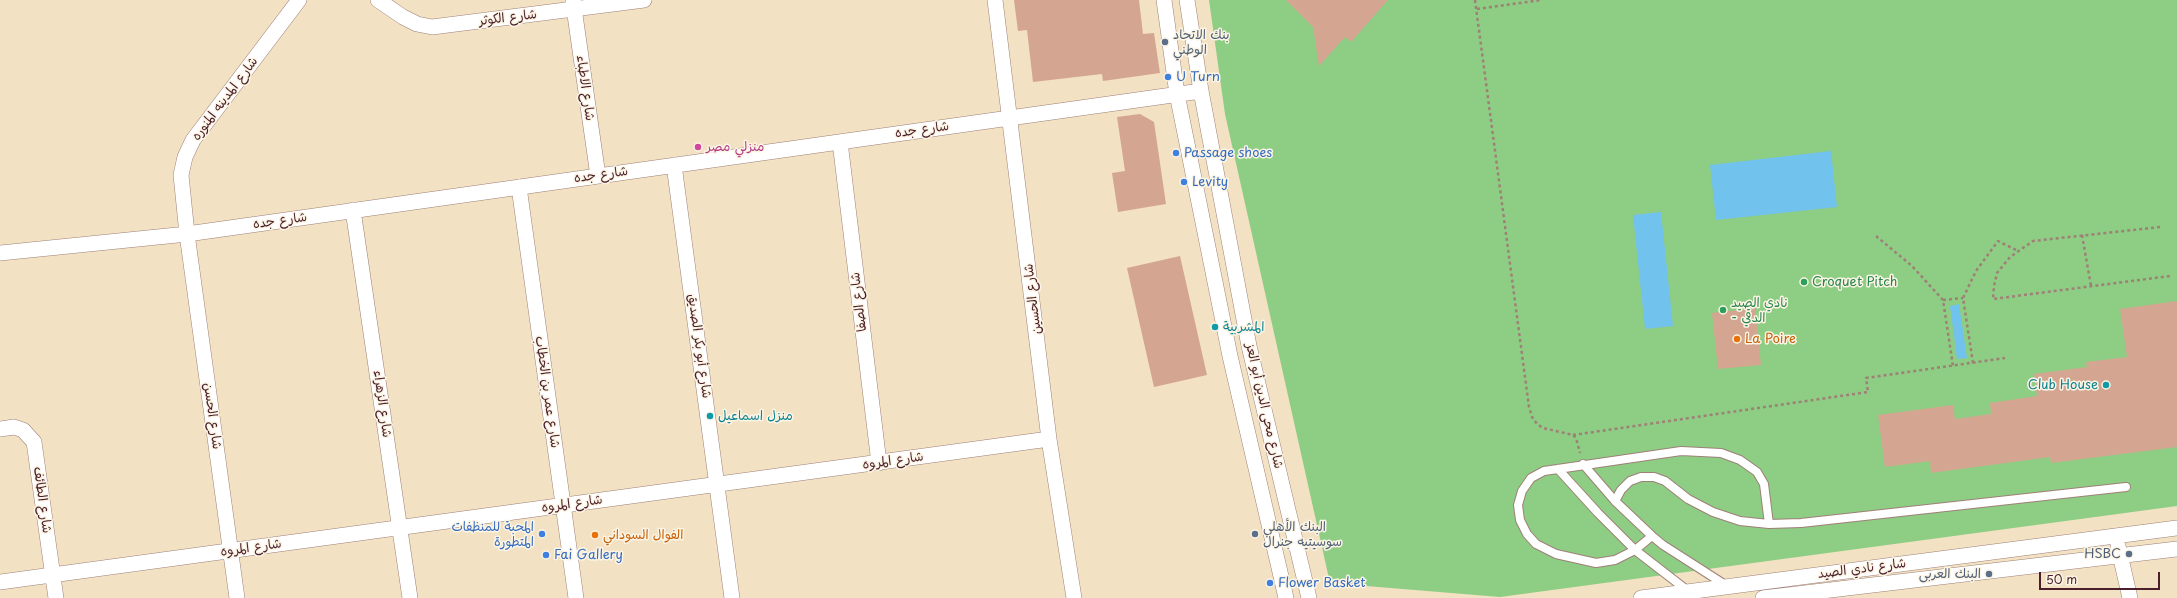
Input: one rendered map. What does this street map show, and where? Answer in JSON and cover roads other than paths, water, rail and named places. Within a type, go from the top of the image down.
[{"type":"street","name":"شارع المدينه المنوره","points":[[187,234],[182,175],[185,157],[190,146],[299,0]]},
{"type":"street","name":"شارع الكوثر","points":[[378,0],[403,17],[417,24],[432,27],[574,5],[644,0]]},
{"type":"street","name":"شارع الحسين","points":[[995,0],[1011,118],[1049,440],[1074,598]]},
{"type":"street","name":"شارع محى الدين أبو العز","points":[[1164,0],[1177,94],[1230,356],[1286,598]]},
{"type":"street","name":"شارع محى الدين أبو العز","points":[[1187,0],[1201,91],[1249,346],[1309,598]]},
{"type":"street","name":"شارع الاطباء","points":[[574,5],[598,176]]},
{"type":"street","name":"شارع جده","points":[[0,253],[187,234],[1201,91]]},
{"type":"street","name":"شارع الصفا","points":[[840,142],[879,463]]},
{"type":"street","name":"شارع أبو بكر الصديق","points":[[674,165],[732,598]]},
{"type":"street","name":"شارع عمر بن الخطاب","points":[[519,187],[576,598]]},
{"type":"street","name":"شارع الزهراء","points":[[354,210],[410,598]]},
{"type":"street","name":"شارع الحسن","points":[[187,234],[237,598]]},
{"type":"street","name":"شارع الطائف","points":[[0,429],[14,427],[23,430],[34,442],[56,598]]},
{"type":"street","name":"شارع المروه","points":[[0,582],[1049,440]]},
{"type":"street","name":"شارع نادي الصيد","points":[[1641,598],[2177,528]]},
{"type":"street","points":[[2116,536],[2130,598]]},
{"type":"street","name":"شارع نادي الصيد","points":[[1763,598],[1798,596],[2177,549]]},
{"type":"lane","points":[[1652,536],[1635,550],[1615,560],[1596,563],[1556,554],[1536,544],[1520,520],[1518,505],[1522,491],[1531,478],[1544,471],[1558,468],[1681,451],[1722,453],[1740,460],[1757,472],[1764,484],[1768,524]]},
{"type":"lane","points":[[1583,464],[1615,501],[1652,536],[1727,587]]},
{"type":"lane","points":[[1558,468],[1598,514],[1635,550],[1689,592]]},
{"type":"lane","points":[[1615,501],[1621,490],[1630,481],[1641,477],[1654,477],[1665,481],[1688,499],[1713,512],[1740,521],[1768,524],[1801,523],[2126,487]]},
{"type":"water","points":[[1831,151],[1837,207],[1716,220],[1710,165]]},
{"type":"water","points":[[1661,212],[1673,326],[1645,329],[1633,215]]},
{"type":"water","points":[[1959,304],[1967,358],[1957,359],[1950,306]]},
{"type":"place","name":"بنك الاتحاد الوطني","points":[[1165,42]]},
{"type":"place","name":"U Turn","points":[[1168,77]]},
{"type":"place","name":"منزلي مصر","points":[[698,147]]},
{"type":"place","name":"Passage shoes","points":[[1176,153]]},
{"type":"place","name":"Levity","points":[[1184,182]]},
{"type":"place","name":"Croquet Pitch","points":[[1804,282]]},
{"type":"place","name":"نادي الصيد - الدقي","points":[[1723,310]]},
{"type":"place","name":"المشربية","points":[[1215,327]]},
{"type":"place","name":"La Poire","points":[[1737,339]]},
{"type":"place","name":"Club House","points":[[2106,385]]},
{"type":"place","name":"منزل اسماعيل","points":[[710,416]]},
{"type":"place","name":"المحبة للمنظفات المتطورة","points":[[542,534]]},
{"type":"place","name":"البنك الأهلي سوسيتيه جنرال","points":[[1255,534]]},
{"type":"place","name":"الفوال السوداني","points":[[595,535]]},
{"type":"place","name":"HSBC","points":[[2129,554]]},
{"type":"place","name":"Fai Gallery","points":[[546,555]]},
{"type":"place","name":"البنك العربى","points":[[1989,574]]},
{"type":"place","name":"Flower Basket","points":[[1270,583]]}]
